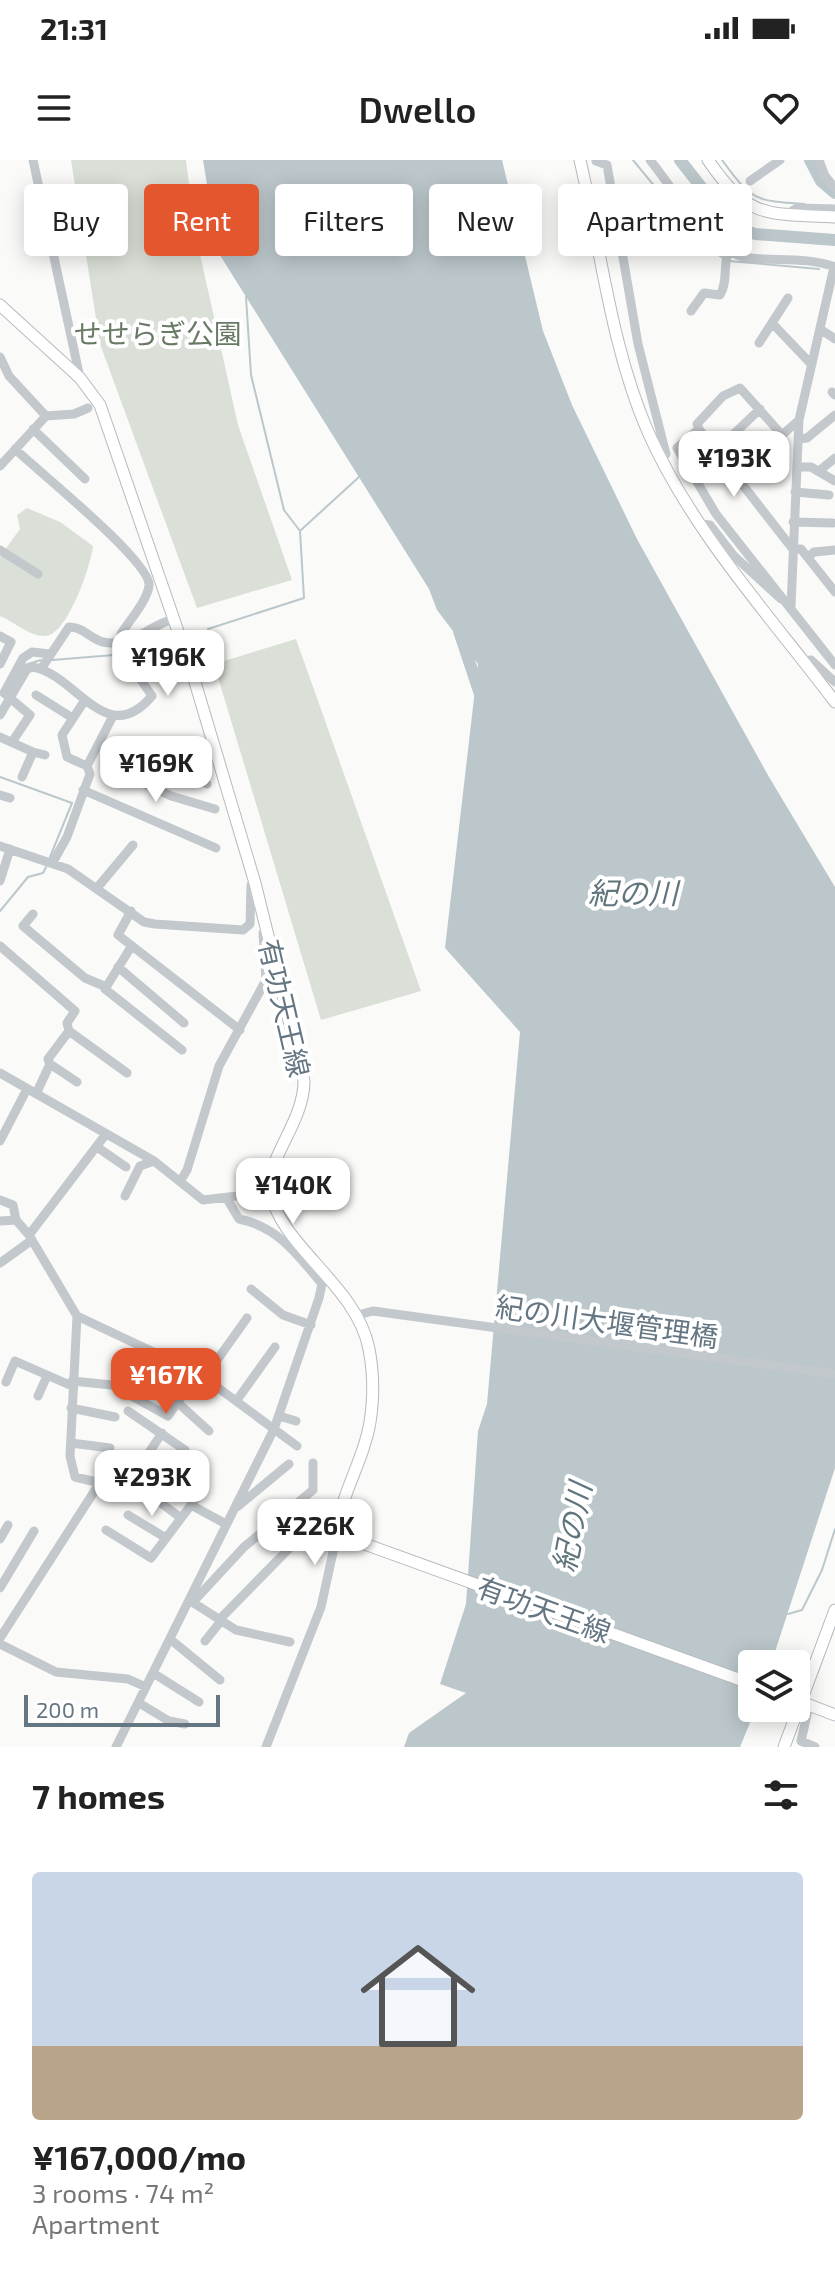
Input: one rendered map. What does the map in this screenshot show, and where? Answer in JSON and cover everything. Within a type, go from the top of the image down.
[{"type":"main road","points":[[708,160],[728,187],[751,208],[835,217]]},
{"type":"main road","points":[[581,164],[628,374],[661,459],[700,524],[835,702]]},
{"type":"main road","name":"有功天王線","points":[[0,305],[80,378],[100,405],[174,619],[255,883],[304,1081],[301,1109],[273,1169],[271,1192]]},
{"type":"main road","points":[[271,1192],[278,1214],[358,1315],[369,1348],[370,1418],[337,1534]]},
{"type":"main road","name":"有功天王線","points":[[337,1534],[738,1679]]},
{"type":"main road","points":[[810,1678],[835,1610]]},
{"type":"main road","points":[[810,1706],[835,1715]]},
{"type":"main road","points":[[784,1747],[794,1722]]},
{"type":"street","points":[[33,160],[81,369],[80,378]]},
{"type":"street","points":[[650,160],[726,257],[725,287],[720,295],[704,293],[691,311]]},
{"type":"street","points":[[750,181],[780,160]]},
{"type":"street","points":[[819,160],[825,176],[835,188]]},
{"type":"street","points":[[581,164],[596,161],[607,165],[638,344],[662,431],[666,454],[661,459]]},
{"type":"street","points":[[787,214],[797,208],[835,209]]},
{"type":"street","points":[[726,257],[818,261],[834,267],[799,420],[791,606]]},
{"type":"street","points":[[759,343],[788,298]]},
{"type":"street","points":[[772,323],[812,365]]},
{"type":"street","points":[[820,329],[835,339]]},
{"type":"street","points":[[0,357],[9,376],[46,416]]},
{"type":"street","points":[[782,435],[740,388],[723,396],[697,424],[792,548],[801,549],[835,592]]},
{"type":"street","points":[[0,466],[46,416],[74,414],[88,408]]},
{"type":"street","points":[[718,449],[760,409]]},
{"type":"street","points":[[798,439],[807,438],[835,415]]},
{"type":"street","points":[[736,475],[799,420]]},
{"type":"street","points":[[33,429],[85,479]]},
{"type":"street","points":[[699,429],[677,448],[697,488],[835,665]]},
{"type":"street","points":[[15,449],[133,555],[148,580],[146,594],[121,634],[121,641]]},
{"type":"street","points":[[819,471],[835,458]]},
{"type":"street","points":[[797,467],[819,471],[835,481]]},
{"type":"street","points":[[795,492],[829,495]]},
{"type":"street","points":[[793,522],[833,523]]},
{"type":"street","points":[[700,524],[710,525],[765,589],[791,606]]},
{"type":"street","points":[[0,550],[38,574]]},
{"type":"street","points":[[808,557],[814,552],[835,550]]},
{"type":"street","points":[[6,694],[27,669],[46,661],[69,627],[79,627],[101,642],[121,641],[138,637],[152,625],[174,619]]},
{"type":"street","points":[[0,636],[11,642],[0,664]]},
{"type":"street","points":[[0,715],[23,658],[39,651],[85,700],[113,716],[139,709],[152,696],[139,677],[138,637]]},
{"type":"street","points":[[804,661],[811,660],[835,682]]},
{"type":"street","points":[[6,694],[30,715],[12,742]]},
{"type":"street","points":[[36,695],[71,717]]},
{"type":"street","points":[[50,861],[67,837],[90,774],[87,766],[67,757],[62,745],[62,735],[71,717],[85,700]]},
{"type":"street","points":[[87,766],[113,716]]},
{"type":"street","points":[[0,737],[45,755]]},
{"type":"street","points":[[100,741],[116,750]]},
{"type":"street","points":[[207,784],[123,744],[116,750],[112,768],[171,796],[215,809]]},
{"type":"street","points":[[22,777],[33,752]]},
{"type":"street","points":[[83,790],[216,848]]},
{"type":"street","points":[[97,888],[133,845]]},
{"type":"street","points":[[0,881],[5,847],[50,861],[155,924],[243,930],[250,924],[251,885],[255,883]]},
{"type":"street","points":[[131,911],[118,935],[240,1030]]},
{"type":"street","points":[[33,914],[23,926],[85,978],[104,986],[182,1050]]},
{"type":"street","points":[[181,1180],[187,1170],[219,1066],[266,980],[263,933]]},
{"type":"street","points":[[0,946],[75,1011],[67,1023],[69,1031],[127,1073]]},
{"type":"street","points":[[104,986],[131,947]]},
{"type":"street","points":[[118,967],[184,1023]]},
{"type":"street","points":[[69,1031],[48,1059],[50,1064],[77,1082]]},
{"type":"street","points":[[0,1141],[50,1064]]},
{"type":"street","points":[[0,1073],[154,1161],[209,1202],[271,1192]]},
{"type":"street","points":[[0,1263],[31,1238],[106,1134]]},
{"type":"street","points":[[97,1147],[126,1167]]},
{"type":"street","points":[[125,1196],[140,1166],[154,1161]]},
{"type":"street","points":[[116,1747],[274,1429],[311,1325],[322,1284],[288,1243],[257,1222],[239,1219],[227,1199]]},
{"type":"street","points":[[0,1200],[13,1205],[16,1220],[31,1238],[77,1316],[202,1375],[297,1446]]},
{"type":"street","points":[[0,1221],[16,1220]]},
{"type":"street","points":[[251,1289],[283,1315],[311,1325]]},
{"type":"street","name":"紀の川大堰管理橋","points":[[358,1315],[373,1311],[835,1374]]},
{"type":"street","points":[[77,1316],[71,1408],[75,1477],[153,1497],[181,1518]]},
{"type":"street","points":[[6,1382],[15,1361],[72,1384],[112,1385],[168,1416],[247,1318]]},
{"type":"street","points":[[237,1400],[275,1347]]},
{"type":"street","points":[[131,1370],[178,1400],[209,1431]]},
{"type":"street","points":[[38,1396],[47,1376]]},
{"type":"street","points":[[71,1408],[115,1417]]},
{"type":"street","points":[[128,1411],[185,1450]]},
{"type":"street","points":[[279,1416],[296,1421]]},
{"type":"street","points":[[138,1492],[146,1457],[162,1433]]},
{"type":"street","points":[[71,1443],[110,1448]]},
{"type":"street","points":[[106,1530],[151,1558],[200,1493],[146,1457]]},
{"type":"street","points":[[191,1601],[244,1547],[313,1490],[313,1463]]},
{"type":"street","points":[[237,1507],[289,1464]]},
{"type":"street","points":[[0,1638],[99,1484]]},
{"type":"street","points":[[205,1641],[220,1620],[315,1522],[317,1513],[303,1498]]},
{"type":"street","points":[[191,1505],[226,1524]]},
{"type":"street","points":[[128,1515],[166,1538]]},
{"type":"street","points":[[0,1539],[8,1525]]},
{"type":"street","points":[[0,1588],[34,1531]]},
{"type":"street","points":[[266,1747],[321,1607],[337,1534]]},
{"type":"street","points":[[191,1601],[246,1633],[290,1642]]},
{"type":"street","points":[[170,1639],[220,1680]]},
{"type":"street","points":[[0,1644],[28,1661],[64,1674],[128,1679],[146,1687]]},
{"type":"street","points":[[153,1673],[199,1702]]},
{"type":"street","points":[[139,1703],[169,1721],[185,1724]]},
{"type":"street","points":[[801,1722],[801,1741],[815,1747]]},
{"type":"green space","name":"せせらぎ公園","points":[[71,160],[186,160],[189,184],[144,184],[144,256],[200,256],[238,425],[292,580],[197,608],[100,344],[86,256],[128,256],[128,184],[75,184]]},
{"type":"green space","points":[[27,508],[60,522],[93,546],[83,583],[69,613],[62,625],[45,636],[27,631],[0,616],[0,557],[20,529],[17,515]]},
{"type":"green space","points":[[296,639],[421,991],[321,1020],[214,664]]},
{"type":"water","name":"紀の川","points":[[203,160],[502,160],[508,184],[429,184],[429,256],[525,256],[543,331],[572,405],[637,539],[769,777],[835,887],[835,1468],[776,1650],[738,1650],[738,1722],[750,1722],[740,1747],[404,1747],[409,1733],[466,1693],[440,1684],[466,1604],[478,1431],[487,1404],[520,1032],[445,948],[478,664],[437,610],[429,589],[221,256],[259,256],[259,184],[207,184]]},
{"type":"waterway","points":[[633,160],[703,245],[723,258]]},
{"type":"waterway","points":[[680,160],[731,225],[755,234],[835,240]]},
{"type":"waterway","points":[[722,160],[741,184],[756,196],[775,202],[805,204]]},
{"type":"waterway","points":[[810,160],[821,181],[835,193]]},
{"type":"waterway","points":[[729,261],[819,269]]},
{"type":"waterway","points":[[208,629],[304,598],[300,531],[284,510],[251,375],[246,297]]},
{"type":"waterway","points":[[301,530],[359,477]]},
{"type":"waterway","name":"紀の川","points":[[459,631],[481,697]]},
{"type":"waterway","points":[[52,660],[114,655]]},
{"type":"waterway","points":[[25,665],[41,660]]},
{"type":"waterway","points":[[0,777],[72,803],[50,857]]},
{"type":"waterway","points":[[0,911],[28,877],[43,873],[46,867]]},
{"type":"waterway","points":[[788,1614],[802,1610],[822,1570],[835,1529]]}]
